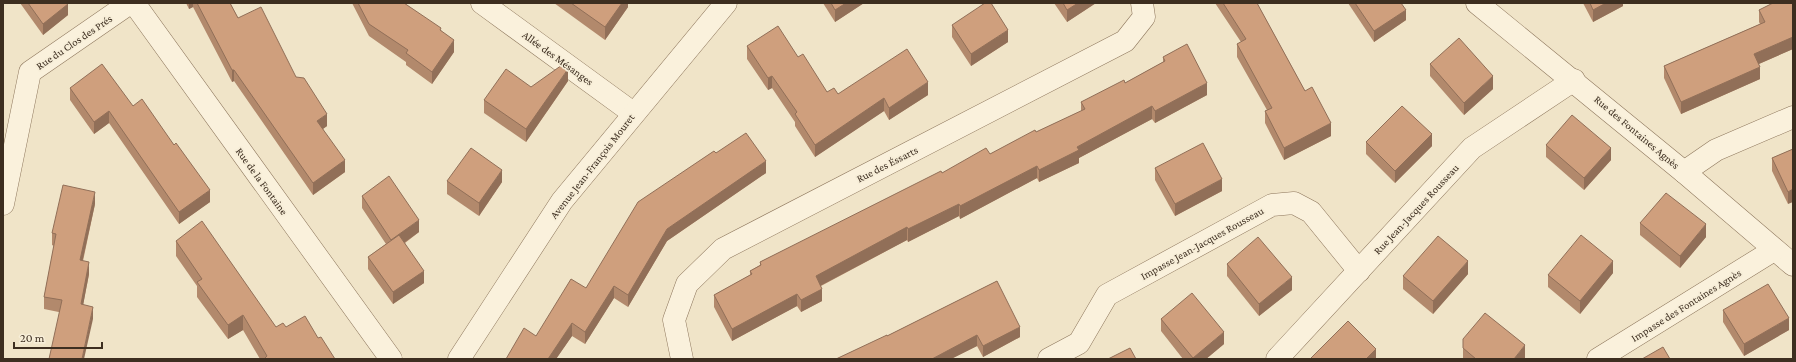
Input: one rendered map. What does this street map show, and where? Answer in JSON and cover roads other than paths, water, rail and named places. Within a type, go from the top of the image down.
[{"type":"street","name":"Rue du Clos des Prés","points":[[3,204],[30,72],[130,3]]},
{"type":"street","name":"Rue de la Fontaine","points":[[134,3],[391,359]]},
{"type":"street","name":"Allée des Mésanges","points":[[482,3],[634,113]]},
{"type":"street","name":"Avenue Jean-François Mouret","points":[[459,359],[562,201],[726,3]]},
{"type":"street","name":"Rue des Éssarts","points":[[682,359],[674,320],[687,284],[723,249],[1125,41],[1144,17],[1142,3]]},
{"type":"street","name":"Rue des Fontaines Agnès","points":[[1477,3],[1574,80],[1793,265]]},
{"type":"street","name":"Rue Jean-Jacques Rousseau","points":[[1276,359],[1472,148],[1574,80]]},
{"type":"street","points":[[1684,172],[1716,150],[1793,117]]},
{"type":"street","name":"Impasse Jean-Jacques Rousseau","points":[[1049,359],[1079,343],[1107,295],[1272,205],[1294,203],[1311,212],[1359,271]]},
{"type":"street","name":"Impasse des Fontaines Agnès","points":[[1598,359],[1774,250]]}]
